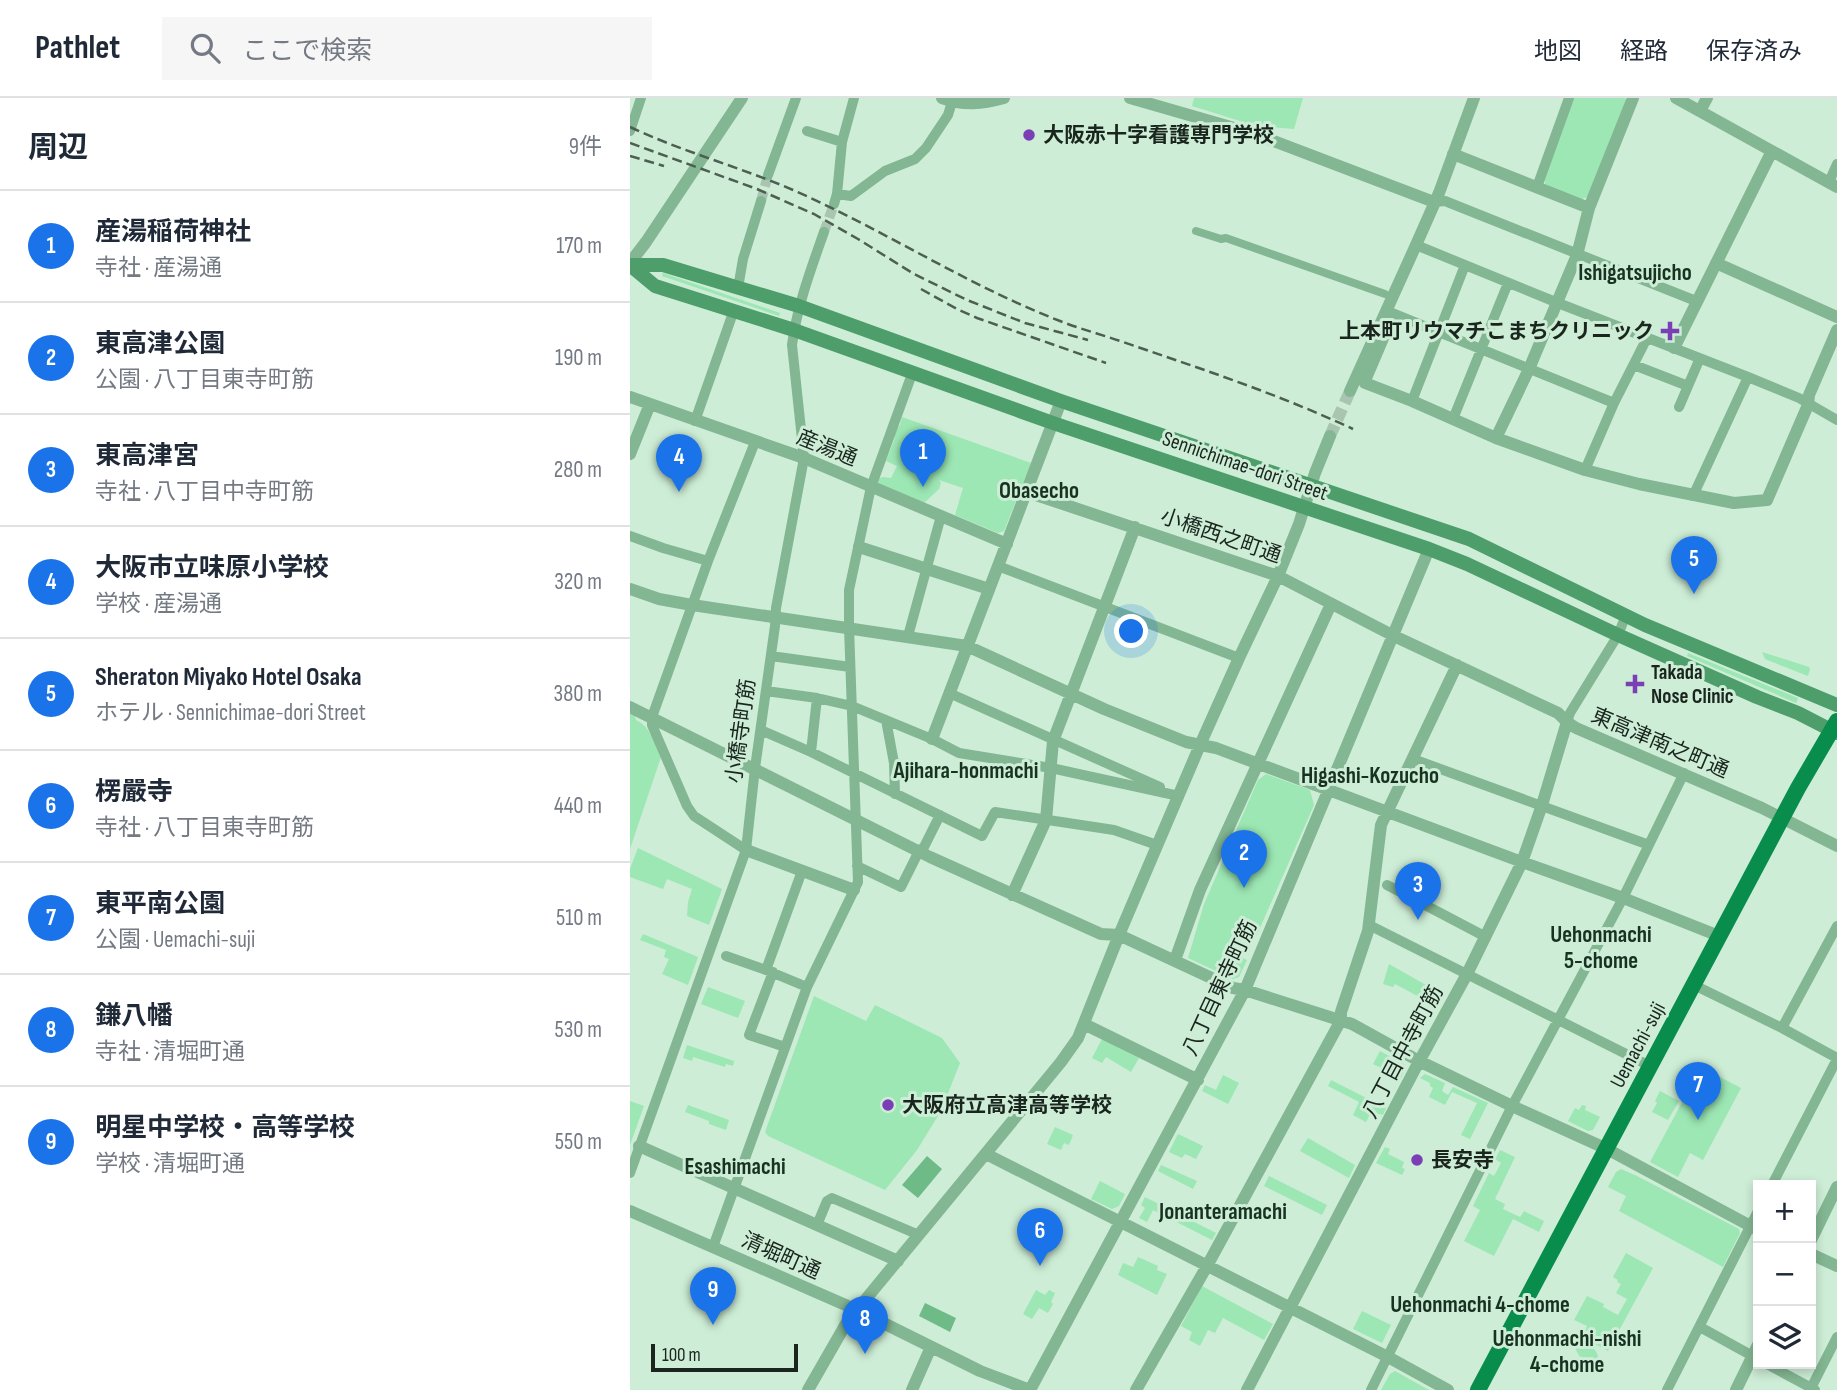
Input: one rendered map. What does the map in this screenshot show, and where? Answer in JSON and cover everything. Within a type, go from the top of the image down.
[{"type":"main road","name":"Sennichimae-dori Street","points":[[630,264],[663,265],[799,306],[1061,401],[1469,539],[1626,615],[1837,705]]},
{"type":"main road","name":"Sennichimae-dori Street","points":[[630,264],[655,286],[794,330],[1052,424],[1429,549],[1757,697],[1835,728]]},
{"type":"main road","name":"Uemachi-suji","points":[[1478,1390],[1798,788],[1835,728]]},
{"type":"street","points":[[631,128],[633,109],[641,98]]},
{"type":"street","points":[[630,264],[742,98]]},
{"type":"street","points":[[768,175],[796,98]]},
{"type":"street","points":[[853,98],[842,142],[836,199],[851,196],[885,171],[915,159],[926,148],[948,115],[947,100],[984,104],[1004,98]]},
{"type":"street","points":[[1130,98],[1255,134],[1434,202],[1445,201],[1696,301]]},
{"type":"street","points":[[1474,98],[1364,383],[1496,438],[1584,470],[1734,503],[1767,500],[1837,330]]},
{"type":"street","points":[[1536,187],[1569,98]]},
{"type":"street","points":[[1496,438],[1558,303],[1577,255],[1590,208],[1633,98]]},
{"type":"street","points":[[1676,98],[1833,185],[1837,164]]},
{"type":"street","points":[[1700,111],[1707,98]]},
{"type":"street","points":[[807,131],[842,142]]},
{"type":"street","points":[[1674,348],[1772,151]]},
{"type":"street","points":[[1453,154],[1590,208]]},
{"type":"street","points":[[738,288],[743,259],[761,201]]},
{"type":"street","points":[[1196,231],[1221,239],[1226,238],[1385,294]]},
{"type":"street","name":"小橋寺町筋","points":[[630,1172],[746,850],[776,617],[804,458],[792,345],[799,306],[824,232]]},
{"type":"street","points":[[1416,245],[1799,398],[1837,420]]},
{"type":"street","points":[[1716,263],[1837,317]]},
{"type":"street","points":[[1412,401],[1465,265]]},
{"type":"street","points":[[1453,419],[1508,283]]},
{"type":"street","points":[[695,421],[734,310]]},
{"type":"street","points":[[1391,313],[1614,403]]},
{"type":"street","points":[[1350,391],[1391,313]]},
{"type":"street","points":[[1584,470],[1647,338]]},
{"type":"street","points":[[1679,407],[1700,358]]},
{"type":"street","points":[[1634,365],[1688,386]]},
{"type":"street","points":[[713,1247],[807,986],[858,882],[849,590],[871,487],[912,373]]},
{"type":"street","points":[[1693,496],[1748,377]]},
{"type":"street","name":"産湯通","points":[[630,397],[804,458],[1007,544]]},
{"type":"street","points":[[932,738],[1061,401]]},
{"type":"street","points":[[630,454],[650,404]]},
{"type":"street","points":[[811,1389],[847,1322],[1072,1048],[1200,745],[1278,576],[1330,436]]},
{"type":"street","points":[[755,442],[708,561],[652,717],[652,725],[687,806],[694,816],[746,850],[854,890]]},
{"type":"street","name":"小橋西之町通","points":[[1027,492],[1278,576],[1394,636]]},
{"type":"street","points":[[908,636],[941,516]]},
{"type":"street","points":[[1012,895],[1046,820],[1053,741],[1135,527]]},
{"type":"street","points":[[630,536],[708,561]]},
{"type":"street","points":[[859,547],[989,589]]},
{"type":"street","name":"八丁目東寺町筋","points":[[1030,1390],[1245,990],[1429,549]]},
{"type":"street","points":[[998,566],[1239,658]]},
{"type":"street","points":[[630,589],[659,599],[692,605],[967,646],[1186,742],[1216,748],[1258,763],[1719,936]]},
{"type":"street","points":[[1175,960],[1200,890],[1331,604]]},
{"type":"street","points":[[1567,722],[1618,635],[1626,615]]},
{"type":"street","name":"東高津南之町通","points":[[1394,636],[1558,713],[1576,728],[1762,808],[1837,846]]},
{"type":"street","points":[[771,656],[850,667]]},
{"type":"street","points":[[1136,1390],[1207,1266],[1340,1020],[1381,882],[1381,825],[1457,665]]},
{"type":"street","points":[[766,691],[852,706],[932,738],[960,753],[1051,768],[1179,796]]},
{"type":"street","points":[[949,694],[1179,796]]},
{"type":"street","points":[[811,752],[817,698]]},
{"type":"street","points":[[630,707],[1012,895],[1101,934],[1119,935],[1233,988],[1352,1024],[1512,1106],[1607,1149],[1753,1227]]},
{"type":"street","points":[[886,720],[894,763],[895,794]]},
{"type":"street","name":"八丁目中寺町筋","points":[[1247,1390],[1419,1060],[1467,974],[1522,862],[1567,722]]},
{"type":"street","points":[[761,730],[982,836],[995,812],[1114,830],[1157,845]]},
{"type":"street","points":[[1413,759],[1650,845]]},
{"type":"street","points":[[1371,1390],[1512,1106],[1623,898],[1684,773]]},
{"type":"street","points":[[858,866],[901,887],[940,815]]},
{"type":"street","points":[[785,1047],[749,1035],[802,871]]},
{"type":"street","points":[[1381,882],[1486,937]]},
{"type":"street","points":[[1369,925],[1650,1066]]},
{"type":"street","points":[[1782,1028],[1837,926]]},
{"type":"street","points":[[726,956],[807,986]]},
{"type":"street","points":[[1694,985],[1782,1028],[1837,1059],[1775,1180]]},
{"type":"street","points":[[1084,1024],[1198,1080]]},
{"type":"street","points":[[639,1146],[898,1261]]},
{"type":"street","points":[[986,1154],[1448,1390]]},
{"type":"street","points":[[1816,1230],[1837,1187]]},
{"type":"street","points":[[817,1225],[827,1201],[832,1198],[919,1235]]},
{"type":"street","name":"清堀町通","points":[[630,1211],[857,1310],[981,1371],[1030,1390]]},
{"type":"street","points":[[1667,1390],[1753,1230]]},
{"type":"street","points":[[1816,1256],[1837,1266]]},
{"type":"street","points":[[1700,1327],[1753,1353]]},
{"type":"street","points":[[1776,1369],[1812,1389],[1837,1337]]},
{"type":"street","points":[[912,1390],[931,1347]]},
{"type":"street","points":[[1736,1390],[1753,1359]]},
{"type":"shaded area","points":[[1194,98],[1303,98],[1294,129],[1256,126],[1192,106]]},
{"type":"shaded area","points":[[1574,98],[1626,100],[1589,196],[1580,200],[1546,186],[1544,179]]},
{"type":"shaded area","points":[[663,273],[780,313],[779,316],[662,276]]},
{"type":"shaded area","points":[[902,417],[1031,463],[1004,531],[998,533],[955,515],[963,488],[939,480],[939,489],[922,505],[880,487],[877,479],[891,478],[897,466],[886,461],[895,438],[893,432],[900,425]]},
{"type":"shaded area","points":[[1762,652],[1809,667],[1808,676],[1765,659]]},
{"type":"shaded area","points":[[1688,653],[1798,698],[1796,703],[1687,656]]},
{"type":"shaded area","points":[[630,712],[634,713],[636,720],[649,731],[661,757],[630,849]]},
{"type":"shaded area","points":[[1266,774],[1310,790],[1314,805],[1256,937],[1245,933],[1237,955],[1247,960],[1239,977],[1233,979],[1188,958],[1204,904],[1258,780]]},
{"type":"shaded area","points":[[638,848],[722,889],[709,925],[687,916],[692,889],[667,879],[663,889],[630,877],[630,869]]},
{"type":"shaded area","points":[[643,934],[698,957],[688,985],[662,974],[669,959],[664,957],[666,950],[640,940]]},
{"type":"shaded area","points":[[1389,964],[1433,989],[1427,1001],[1395,984],[1393,987],[1383,984]]},
{"type":"shaded area","points":[[708,987],[745,1001],[738,1018],[701,1004]]},
{"type":"shaded area","points":[[814,996],[866,1021],[875,1005],[942,1038],[960,1063],[941,1111],[917,1150],[885,1190],[768,1136],[765,1132]]},
{"type":"shaded area","points":[[1102,1039],[1139,1058],[1131,1072],[1106,1057],[1102,1063],[1092,1058]]},
{"type":"shaded area","points":[[687,1045],[734,1061],[733,1066],[726,1064],[725,1067],[693,1057],[692,1061],[683,1058]]},
{"type":"shaded area","points":[[1380,1051],[1404,1064],[1406,1067],[1401,1078],[1373,1064]]},
{"type":"shaded area","points":[[1701,1067],[1741,1088],[1703,1160],[1690,1153],[1678,1177],[1650,1162]]},
{"type":"shaded area","points":[[1425,1074],[1445,1083],[1442,1091],[1448,1095],[1453,1087],[1488,1103],[1470,1139],[1461,1135],[1477,1103],[1452,1092],[1445,1105],[1429,1097],[1433,1088],[1430,1083],[1420,1078]]},
{"type":"shaded area","points":[[1223,1075],[1239,1083],[1228,1104],[1202,1091],[1205,1085],[1216,1090]]},
{"type":"shaded area","points":[[1331,1080],[1386,1108],[1383,1115],[1371,1112],[1366,1122],[1353,1115],[1359,1102],[1328,1086]]},
{"type":"shaded area","points":[[1660,1091],[1679,1101],[1668,1120],[1652,1112]]},
{"type":"shaded area","points":[[630,1101],[644,1106],[630,1145]]},
{"type":"shaded area","points":[[688,1105],[729,1120],[726,1130],[685,1112]]},
{"type":"shaded area","points":[[1582,1105],[1586,1106],[1585,1110],[1600,1117],[1593,1130],[1588,1131],[1568,1121],[1575,1108],[1579,1110]]},
{"type":"shaded area","points":[[1055,1127],[1073,1135],[1069,1145],[1064,1143],[1061,1150],[1047,1144]]},
{"type":"shaded area","points":[[1178,1134],[1203,1146],[1196,1159],[1185,1154],[1182,1158],[1169,1152]]},
{"type":"shaded area","points":[[1308,1138],[1355,1165],[1349,1178],[1300,1151]]},
{"type":"shaded area","points":[[1385,1147],[1390,1149],[1388,1154],[1404,1162],[1402,1175],[1376,1163]]},
{"type":"shaded area","points":[[1500,1150],[1515,1157],[1495,1199],[1505,1204],[1503,1209],[1520,1217],[1524,1211],[1544,1221],[1539,1232],[1513,1219],[1494,1256],[1464,1241],[1480,1210],[1473,1206],[1489,1173],[1494,1176],[1501,1163],[1495,1159]]},
{"type":"shaded area","points":[[927,1156],[942,1169],[918,1198],[902,1185]]},
{"type":"shaded area","points":[[1161,1165],[1197,1181],[1193,1189],[1158,1171]]},
{"type":"shaded area","points":[[1621,1169],[1739,1229],[1740,1233],[1723,1267],[1619,1211],[1626,1196],[1608,1187],[1616,1172]]},
{"type":"shaded area","points":[[1269,1176],[1327,1205],[1322,1215],[1264,1186]]},
{"type":"shaded area","points":[[1100,1181],[1125,1194],[1119,1206],[1112,1209],[1091,1199]]},
{"type":"shaded area","points":[[1145,1197],[1216,1233],[1212,1240],[1153,1210],[1147,1222],[1139,1218],[1145,1208],[1141,1205]]},
{"type":"shaded area","points":[[1626,1253],[1653,1268],[1608,1351],[1582,1337],[1587,1326],[1574,1320],[1587,1296],[1618,1315],[1627,1299],[1616,1293],[1621,1284],[1613,1277]]},
{"type":"shaded area","points":[[1138,1257],[1158,1266],[1157,1270],[1167,1274],[1157,1295],[1118,1275],[1123,1263],[1133,1267]]},
{"type":"shaded area","points":[[1202,1286],[1273,1324],[1264,1340],[1223,1318],[1215,1333],[1208,1330],[1200,1346],[1189,1340],[1192,1332],[1181,1326]]},
{"type":"shaded area","points":[[1036,1290],[1045,1295],[1049,1290],[1055,1293],[1048,1313],[1039,1308],[1032,1319],[1023,1314]]},
{"type":"shaded area","points":[[925,1303],[956,1318],[950,1332],[919,1316]]},
{"type":"shaded area","points":[[1362,1311],[1391,1325],[1382,1343],[1353,1329]]},
{"type":"shaded area","points":[[1578,1341],[1596,1351],[1598,1363],[1592,1369],[1577,1351],[1574,1344]]},
{"type":"shaded area","points":[[1395,1371],[1429,1390],[1381,1390],[1390,1374]]},
{"type":"tunnel","points":[[761,201],[768,175]]},
{"type":"tunnel","points":[[824,232],[834,204]]},
{"type":"tunnel","points":[[1330,436],[1350,391]]},
{"type":"railway","points":[[630,127],[793,190],[1026,307],[1238,382],[1353,429]]},
{"type":"railway","points":[[630,143],[757,189],[814,214],[914,274],[967,300],[1025,323],[1088,340]]},
{"type":"railway","points":[[630,156],[664,166]]},
{"type":"railway","points":[[921,289],[977,318],[1106,363]]},
{"type":"place","name":"大阪赤十字看護専門学校","points":[[1029,135]]},
{"type":"place","name":"上本町リウマチこまちクリニック","points":[[1670,331]]},
{"type":"place","name":"産湯稲荷神社","points":[[923,487]]},
{"type":"place","name":"大阪市立味原小学校","points":[[679,492]]},
{"type":"place","name":"Sheraton Miyako Hotel Osaka","points":[[1694,594]]},
{"type":"place","name":"Takada Nose Clinic","points":[[1635,684]]},
{"type":"place","name":"東高津公園","points":[[1244,888]]},
{"type":"place","name":"東高津宮","points":[[1418,920]]},
{"type":"place","name":"大阪府立高津高等学校","points":[[888,1105]]},
{"type":"place","name":"東平南公園","points":[[1698,1120]]},
{"type":"place","name":"長安寺","points":[[1417,1160]]},
{"type":"place","name":"楞嚴寺","points":[[1040,1266]]},
{"type":"place","name":"明星中学校・高等学校","points":[[713,1325]]},
{"type":"place","name":"鎌八幡","points":[[865,1354]]},
{"type":"district","name":"Ishigatsujicho","points":[[1635,273]]},
{"type":"district","name":"Obasecho","points":[[1039,491]]},
{"type":"district","name":"Ajihara-honmachi","points":[[966,771]]},
{"type":"district","name":"Higashi-Kozucho","points":[[1370,776]]},
{"type":"district","name":"Uehonmachi 5-chome","points":[[1601,948]]},
{"type":"district","name":"Esashimachi","points":[[735,1167]]},
{"type":"district","name":"Jonanteramachi","points":[[1223,1212]]},
{"type":"district","name":"Uehonmachi 4-chome","points":[[1480,1305]]},
{"type":"district","name":"Uehonmachi-nishi 4-chome","points":[[1567,1352]]}]
